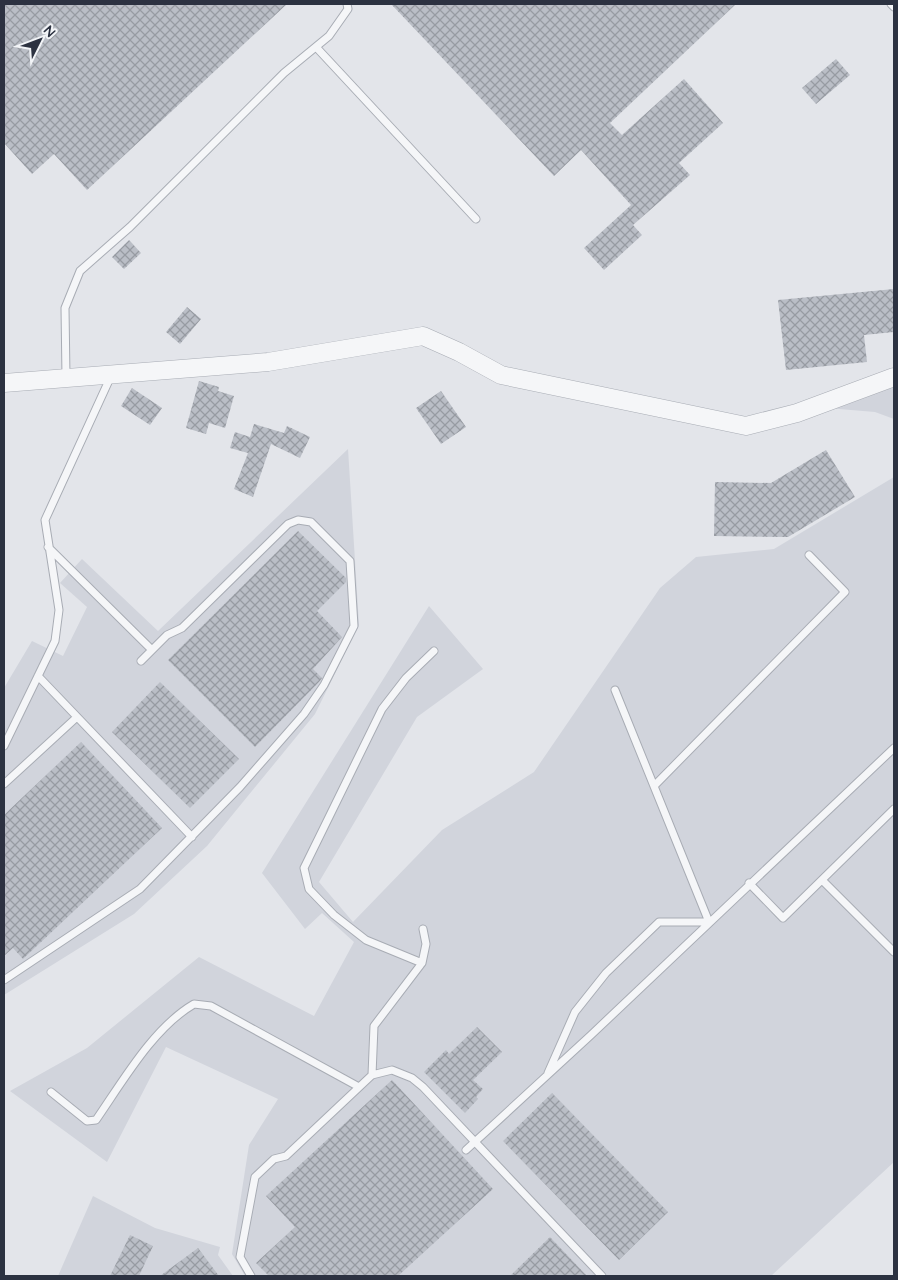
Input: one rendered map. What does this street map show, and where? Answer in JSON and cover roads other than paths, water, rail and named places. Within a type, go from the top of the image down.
[{"type":"street","points":[[4,383],[111,376],[268,362],[423,336],[459,352],[501,375],[746,426],[798,413],[894,377]]},
{"type":"lane","points":[[66,379],[65,308],[80,271],[130,227],[284,73],[329,36],[348,10],[347,4]]},
{"type":"lane","points":[[891,4],[894,7]]},
{"type":"lane","points":[[316,47],[476,219]]},
{"type":"lane","points":[[4,746],[55,641],[59,610],[44,520],[111,376]]},
{"type":"lane","points":[[4,980],[140,889],[240,787],[304,714],[324,685],[354,626],[350,561],[311,522],[298,520],[288,524],[182,628],[167,635],[141,661]]},
{"type":"lane","points":[[48,547],[152,650]]},
{"type":"lane","points":[[654,786],[845,592],[809,555]]},
{"type":"lane","points":[[422,963],[366,940],[340,920],[309,889],[304,868],[382,709],[406,678],[434,651]]},
{"type":"lane","points":[[38,676],[192,836]]},
{"type":"lane","points":[[615,690],[709,922]]},
{"type":"lane","points":[[4,784],[77,716]]},
{"type":"lane","points":[[466,1150],[547,1076],[894,748]]},
{"type":"lane","points":[[749,883],[783,918],[894,809]]},
{"type":"lane","points":[[822,880],[894,952]]},
{"type":"lane","points":[[547,1076],[575,1012],[606,972],[652,928],[659,922],[709,922]]},
{"type":"lane","points":[[372,1075],[374,1026],[422,963],[426,944],[423,929]]},
{"type":"lane","points":[[51,1092],[87,1121],[96,1120],[136,1061],[178,1013],[194,1004],[211,1006],[359,1087]]},
{"type":"lane","points":[[251,1276],[240,1257],[255,1177],[274,1158],[286,1156],[372,1075],[392,1070],[412,1078],[602,1276]]}]
